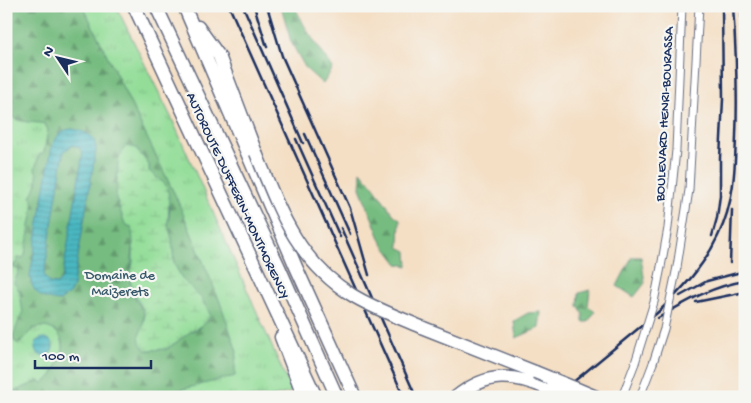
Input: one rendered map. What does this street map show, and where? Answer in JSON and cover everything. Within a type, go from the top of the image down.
[{"type":"highway","name":"AUTOROUTE DUFFERIN-MONTMORENCY","points":[[134,6],[316,397]]},
{"type":"highway","name":"AUTOROUTE DUFFERIN-MONTMORENCY","points":[[156,6],[279,267],[337,397]]},
{"type":"highway","points":[[186,11],[219,56],[285,222],[311,261],[334,283],[353,296],[573,393]]},
{"type":"highway","points":[[186,11],[281,232],[355,397]]},
{"type":"highway","points":[[266,287],[287,356],[304,397]]},
{"type":"highway","points":[[456,397],[489,379],[514,377],[530,381],[553,393],[573,393],[596,397]]},
{"type":"street","name":"BOULEVARD HENRI-BOURASSA","points":[[622,397],[654,302],[668,228],[676,150],[682,6]]},
{"type":"street","name":"BOULEVARD HENRI-BOURASSA","points":[[640,397],[654,363],[664,329],[677,267],[689,190],[699,6]]},
{"type":"green space","name":"Domaine de Maizerets","points":[[6,6],[116,6],[172,119],[292,392],[271,397],[6,397]]},
{"type":"green space","name":"Domaine de Maizerets","points":[[6,6],[83,6],[176,197],[220,302],[237,352],[235,376],[151,397],[6,397],[6,395],[39,381],[43,383],[50,378],[63,347],[57,332],[42,327],[32,330],[19,344],[14,341],[13,335],[23,314],[20,292],[14,283],[19,270],[13,267],[13,265],[17,263],[19,257],[23,258],[25,255],[34,203],[31,197],[37,180],[35,169],[39,155],[44,152],[48,130],[45,124],[20,121],[12,117],[9,113],[13,103],[13,96],[6,87]],"holes":[[[136,148],[149,165],[149,171],[170,207],[168,226],[172,239],[174,264],[183,280],[201,298],[210,314],[199,328],[190,332],[167,349],[145,350],[144,311],[137,302],[130,282],[134,238],[131,227],[125,224],[116,198],[118,185]]]},
{"type":"green space","points":[[281,6],[294,6],[308,32],[333,68],[323,84],[306,69],[291,42]]},
{"type":"green space","points":[[126,146],[136,148],[149,165],[149,171],[165,184],[169,194],[168,226],[172,239],[174,264],[183,280],[201,298],[210,314],[207,322],[167,349],[145,350],[141,345],[139,336],[144,314],[130,282],[133,262],[132,231],[131,227],[125,224],[116,198],[118,162]]},
{"type":"green space","points":[[361,171],[394,215],[400,219],[399,247],[407,251],[408,266],[398,264],[382,243],[360,188]]},
{"type":"green space","points":[[632,257],[641,257],[645,283],[634,297],[617,286]]},
{"type":"green space","points":[[590,290],[588,306],[595,312],[588,322],[583,322],[583,314],[578,306],[579,293]]},
{"type":"green space","points":[[541,312],[539,328],[516,338],[514,321],[528,313]]},
{"type":"water","points":[[72,129],[92,137],[96,150],[73,286],[70,293],[60,301],[39,295],[33,288],[30,276],[52,146],[59,134]],"holes":[[[73,145],[79,147],[83,153],[62,279],[57,284],[49,283],[44,275],[64,151]]]},
{"type":"water","points":[[44,338],[50,341],[53,347],[50,353],[44,356],[38,353],[35,347],[38,341]]},
{"type":"railway","points":[[229,6],[404,397]]},
{"type":"railway","points":[[243,6],[303,143]]},
{"type":"railway","points":[[254,6],[267,47]]},
{"type":"railway","points":[[267,6],[282,56],[350,208],[369,275]]},
{"type":"railway","points":[[712,236],[720,195],[723,99],[722,6]]},
{"type":"railway","points":[[657,313],[684,286],[706,257],[718,236],[727,212],[734,174],[737,120],[733,6]]},
{"type":"railway","points":[[741,28],[742,6]]},
{"type":"railway","points":[[305,134],[350,234]]},
{"type":"railway","points":[[296,139],[340,237]]},
{"type":"railway","points":[[730,263],[732,210]]},
{"type":"railway","points":[[341,228],[416,397]]},
{"type":"railway","points":[[680,296],[707,281],[745,271]]},
{"type":"railway","points":[[658,318],[710,291],[745,281]]},
{"type":"railway","points":[[696,302],[745,292]]},
{"type":"railway","points":[[555,397],[662,309]]}]
